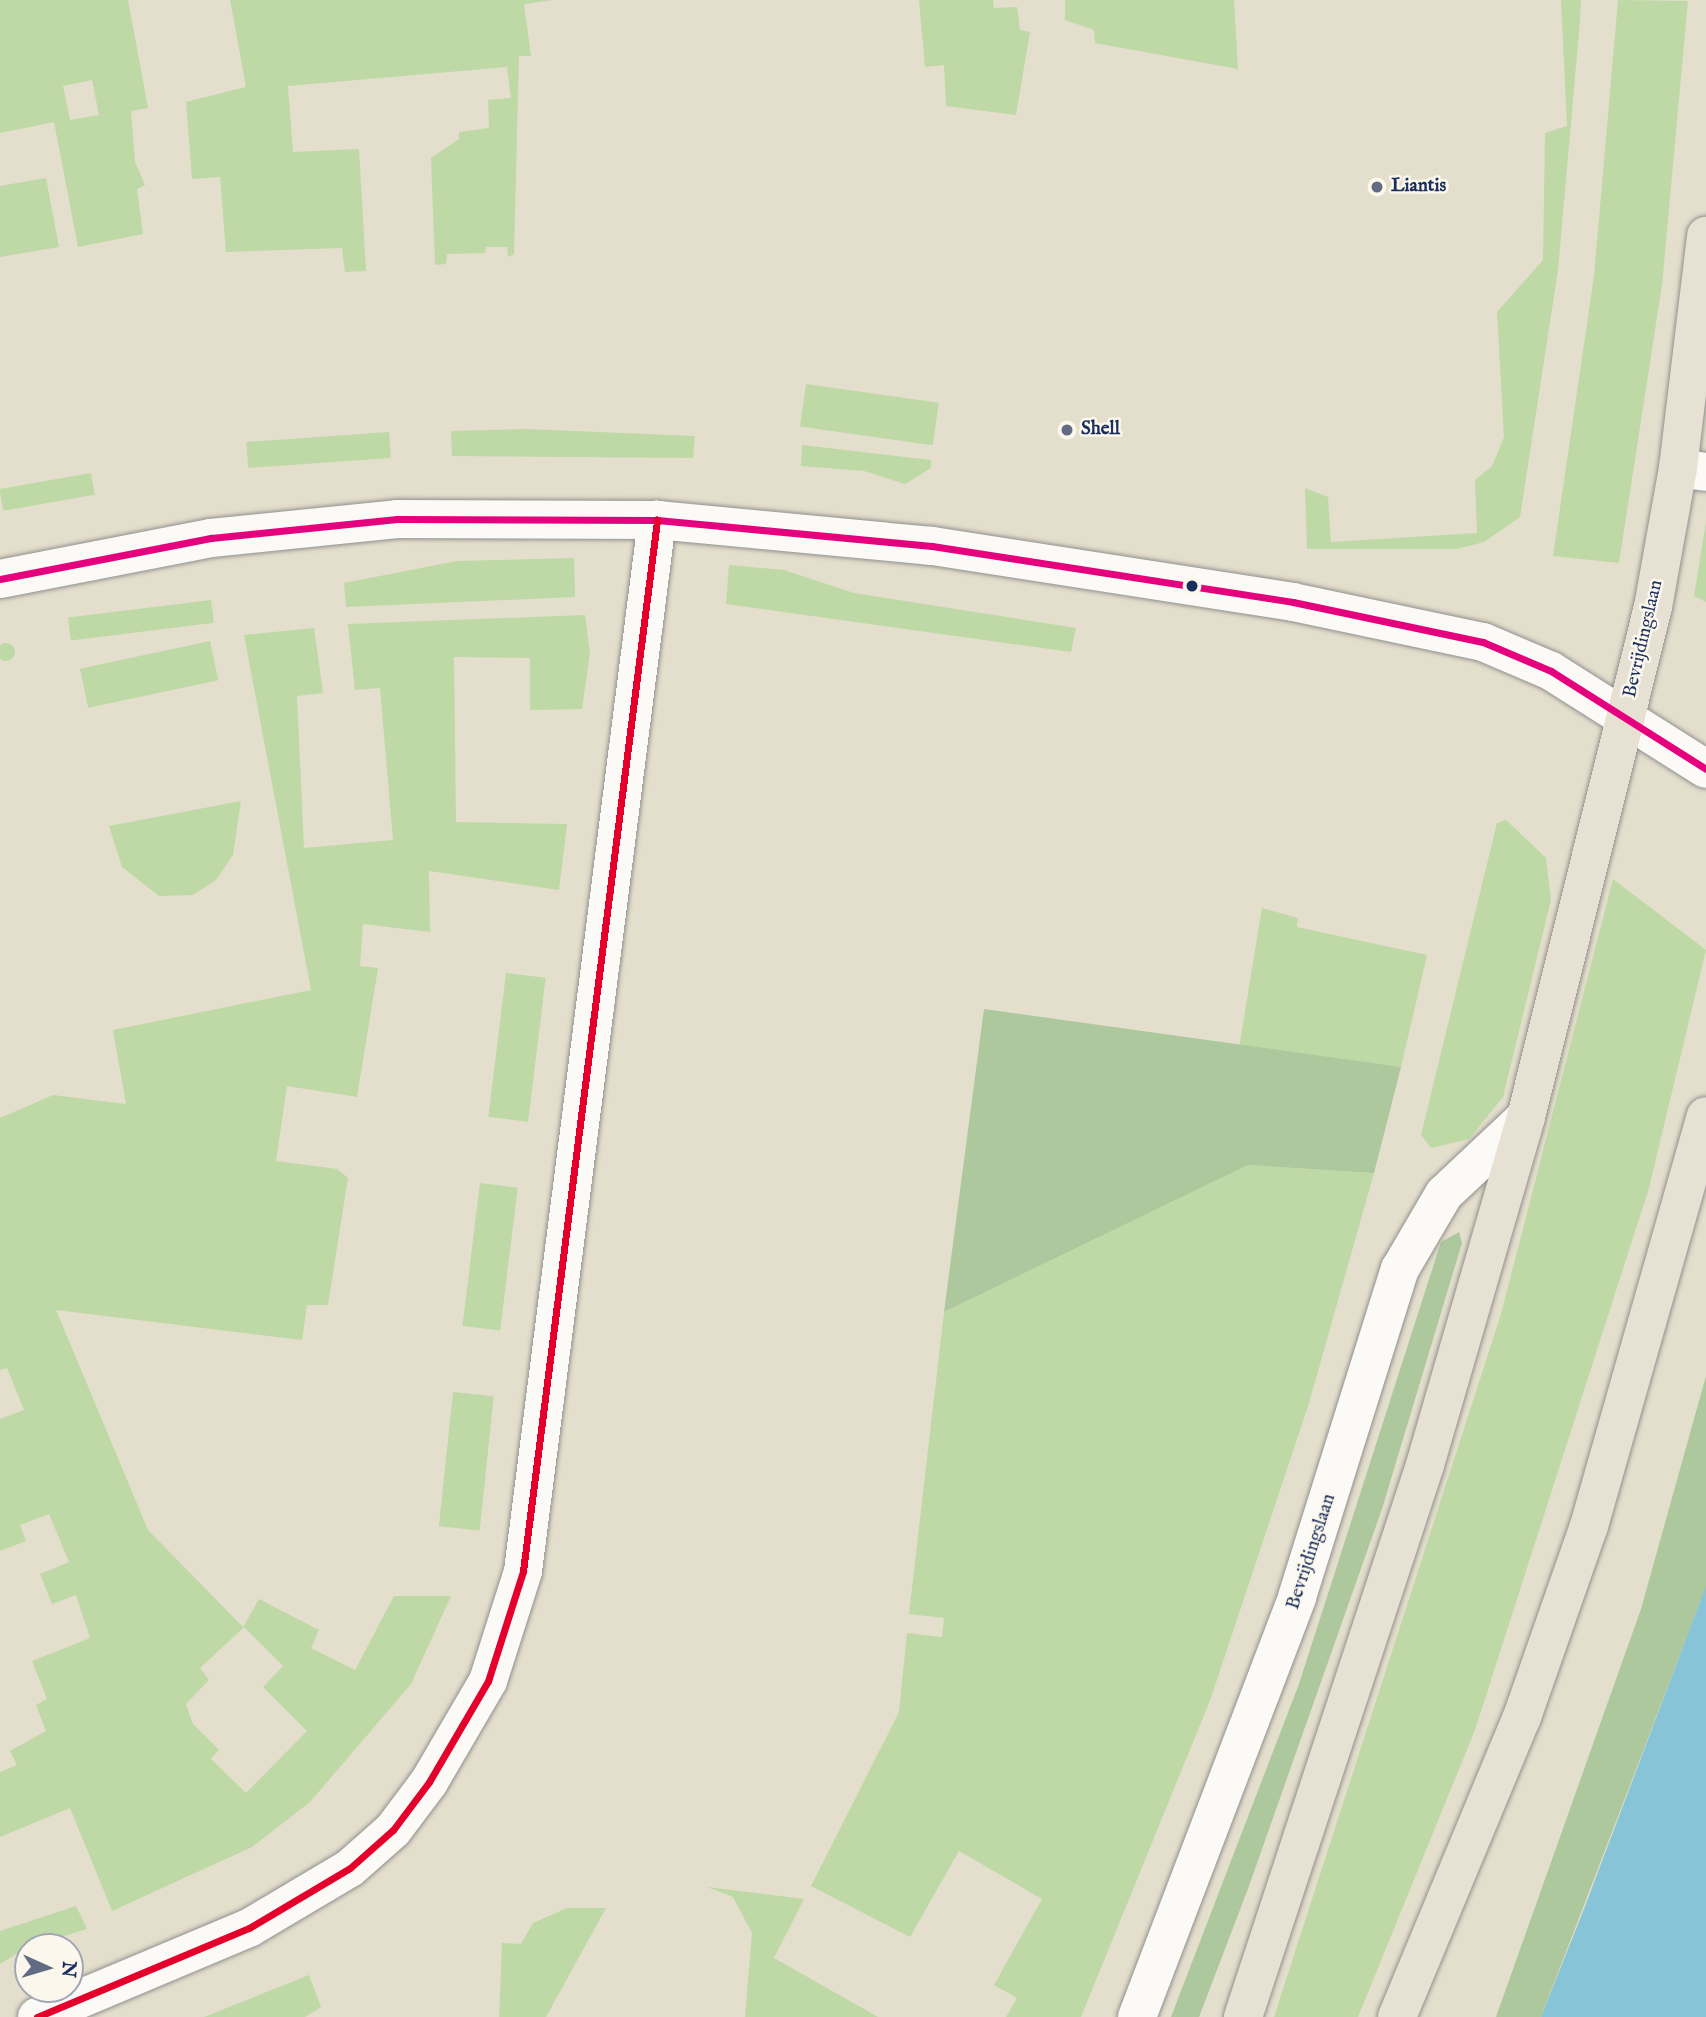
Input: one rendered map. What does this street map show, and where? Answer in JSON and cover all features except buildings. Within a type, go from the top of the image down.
[{"type":"main road","name":"Bevrijdingslaan","points":[[1243,2017],[1425,1465],[1527,1117],[1625,720],[1692,470],[1706,236]]},
{"type":"main road","points":[[1398,2017],[1522,1717],[1589,1526],[1706,1116]]},
{"type":"street","points":[[0,579],[316,525],[533,516],[657,520],[946,547],[1425,629],[1525,657],[1706,769]]},
{"type":"street","points":[[37,2017],[249,1928],[350,1868],[393,1830],[429,1782],[488,1681],[523,1571],[657,520]]},
{"type":"street","name":"Bevrijdingslaan","points":[[1137,2017],[1297,1597],[1400,1269],[1444,1194],[1527,1117]]},
{"type":"green space","points":[[0,0],[128,0],[148,108],[131,111],[135,162],[145,185],[137,189],[143,234],[78,247],[54,122],[0,133]],"holes":[[[92,80],[99,115],[70,120],[63,86]]]},
{"type":"green space","points":[[230,0],[553,0],[524,4],[531,56],[519,56],[514,254],[508,257],[507,247],[486,247],[485,253],[447,254],[446,264],[435,265],[431,158],[459,139],[459,132],[489,128],[488,100],[511,98],[507,67],[288,86],[293,152],[359,149],[366,271],[345,272],[342,248],[226,252],[220,177],[192,179],[186,102],[246,87]]},
{"type":"green space","points":[[919,0],[993,0],[994,8],[1017,7],[1020,30],[1030,32],[1016,115],[946,106],[944,65],[925,67]]},
{"type":"green space","points":[[1065,0],[1234,0],[1238,69],[1095,43],[1094,30],[1065,20]]},
{"type":"green space","points":[[1561,0],[1581,0],[1580,21],[1558,270],[1520,517],[1484,542],[1457,549],[1307,549],[1305,488],[1328,497],[1331,542],[1477,533],[1475,480],[1492,466],[1504,437],[1497,312],[1543,260],[1545,133],[1567,126]]},
{"type":"green space","points":[[1618,0],[1688,1],[1662,285],[1619,563],[1553,556],[1594,276]]},
{"type":"green space","points":[[46,178],[59,247],[0,257],[0,186]]},
{"type":"green space","points":[[806,384],[939,403],[933,445],[800,427]]},
{"type":"green space","points":[[525,429],[695,436],[693,458],[452,456],[451,431]]},
{"type":"green space","points":[[389,432],[391,458],[248,468],[246,442]]},
{"type":"green space","points":[[802,445],[931,460],[931,468],[905,484],[864,471],[801,466]]},
{"type":"green space","points":[[91,473],[95,495],[3,511],[0,489]]},
{"type":"green space","points":[[1706,522],[1706,602],[1694,596]]},
{"type":"green space","points":[[574,558],[575,597],[346,607],[344,583],[457,561]]},
{"type":"green space","points":[[729,565],[784,570],[854,593],[1076,628],[1071,652],[726,604]]},
{"type":"green space","points":[[211,600],[214,623],[71,640],[68,618]]},
{"type":"green space","points":[[585,615],[590,653],[582,709],[530,710],[530,658],[454,657],[456,822],[567,824],[559,890],[429,871],[430,932],[363,924],[360,966],[378,968],[357,1097],[287,1086],[276,1161],[337,1169],[348,1178],[328,1305],[307,1305],[302,1340],[56,1310],[148,1530],[243,1627],[259,1599],[319,1630],[311,1648],[355,1670],[394,1596],[451,1596],[411,1684],[310,1802],[252,1847],[112,1911],[70,1808],[0,1837],[0,1772],[17,1765],[10,1751],[46,1731],[36,1705],[47,1699],[32,1661],[90,1638],[76,1595],[52,1604],[40,1574],[69,1562],[49,1514],[20,1525],[26,1541],[0,1551],[0,1419],[24,1410],[7,1368],[0,1370],[0,1118],[53,1095],[126,1104],[113,1030],[311,990],[244,635],[314,628],[323,693],[297,696],[304,848],[393,840],[380,688],[355,690],[348,624]],"holes":[[[244,1627],[283,1666],[263,1687],[307,1731],[246,1793],[211,1759],[219,1750],[193,1724],[186,1704],[209,1680],[200,1668]]]},
{"type":"green space","points":[[210,641],[218,680],[88,708],[80,669]]},
{"type":"green space","points":[[6,643],[12,646],[15,652],[12,658],[6,661],[0,658],[-3,652],[0,646]]},
{"type":"green space","points":[[241,801],[233,855],[216,880],[193,895],[159,896],[122,867],[109,826]]},
{"type":"green space","points":[[1506,820],[1546,858],[1551,900],[1503,1097],[1469,1139],[1431,1148],[1421,1135],[1497,823]]},
{"type":"green space","points":[[1613,879],[1706,950],[1649,1188],[1475,1730],[1358,2017],[1274,2017],[1501,1314]]},
{"type":"green space","points":[[1262,908],[1298,918],[1297,927],[1427,955],[1401,1067],[1239,1048]]},
{"type":"green space","points":[[506,973],[546,978],[528,1122],[488,1117]]},
{"type":"green space","points":[[984,1009],[1401,1067],[1374,1173],[1248,1165],[944,1312]]},
{"type":"green space","points":[[1248,1165],[1374,1173],[1309,1403],[1211,1698],[1081,2017],[1006,2017],[1017,1998],[994,1985],[1042,1899],[959,1851],[910,1937],[811,1886],[899,1712],[907,1633],[942,1637],[944,1618],[909,1614],[944,1312]]},
{"type":"green space","points":[[480,1183],[518,1188],[500,1331],[462,1326]]},
{"type":"green space","points":[[1459,1232],[1462,1243],[1382,1509],[1249,1886],[1199,2017],[1171,2017],[1299,1684],[1441,1242]]},
{"type":"green space","points":[[1706,1376],[1706,1587],[1541,2017],[1496,2017],[1641,1609]]},
{"type":"green space","points":[[453,1392],[494,1396],[480,1531],[439,1526]]},
{"type":"green space","points":[[707,1887],[804,1899],[774,1958],[878,2017],[745,2017],[752,1933],[733,1897]]},
{"type":"green space","points":[[76,1906],[87,1929],[74,1933],[14,1933],[14,1956],[0,1964],[0,1931]]},
{"type":"green space","points":[[567,1908],[606,1908],[546,2017],[499,2017],[502,1943],[521,1944],[533,1923]]},
{"type":"green space","points":[[309,1975],[321,2007],[305,2017],[204,2017]]},
{"type":"water","points":[[1706,1586],[1706,2017],[1541,2017],[1584,1909]]},
{"type":"transit line","points":[[0,579],[211,538],[397,519],[657,520],[932,546],[1293,602],[1483,642],[1551,671],[1706,769]]},
{"type":"transit line","points":[[37,2017],[249,1928],[350,1868],[393,1830],[429,1782],[488,1681],[523,1571],[657,520]]},
{"type":"place","name":"Liantis","points":[[1377,187]]},
{"type":"place","name":"Shell","points":[[1067,430]]}]
